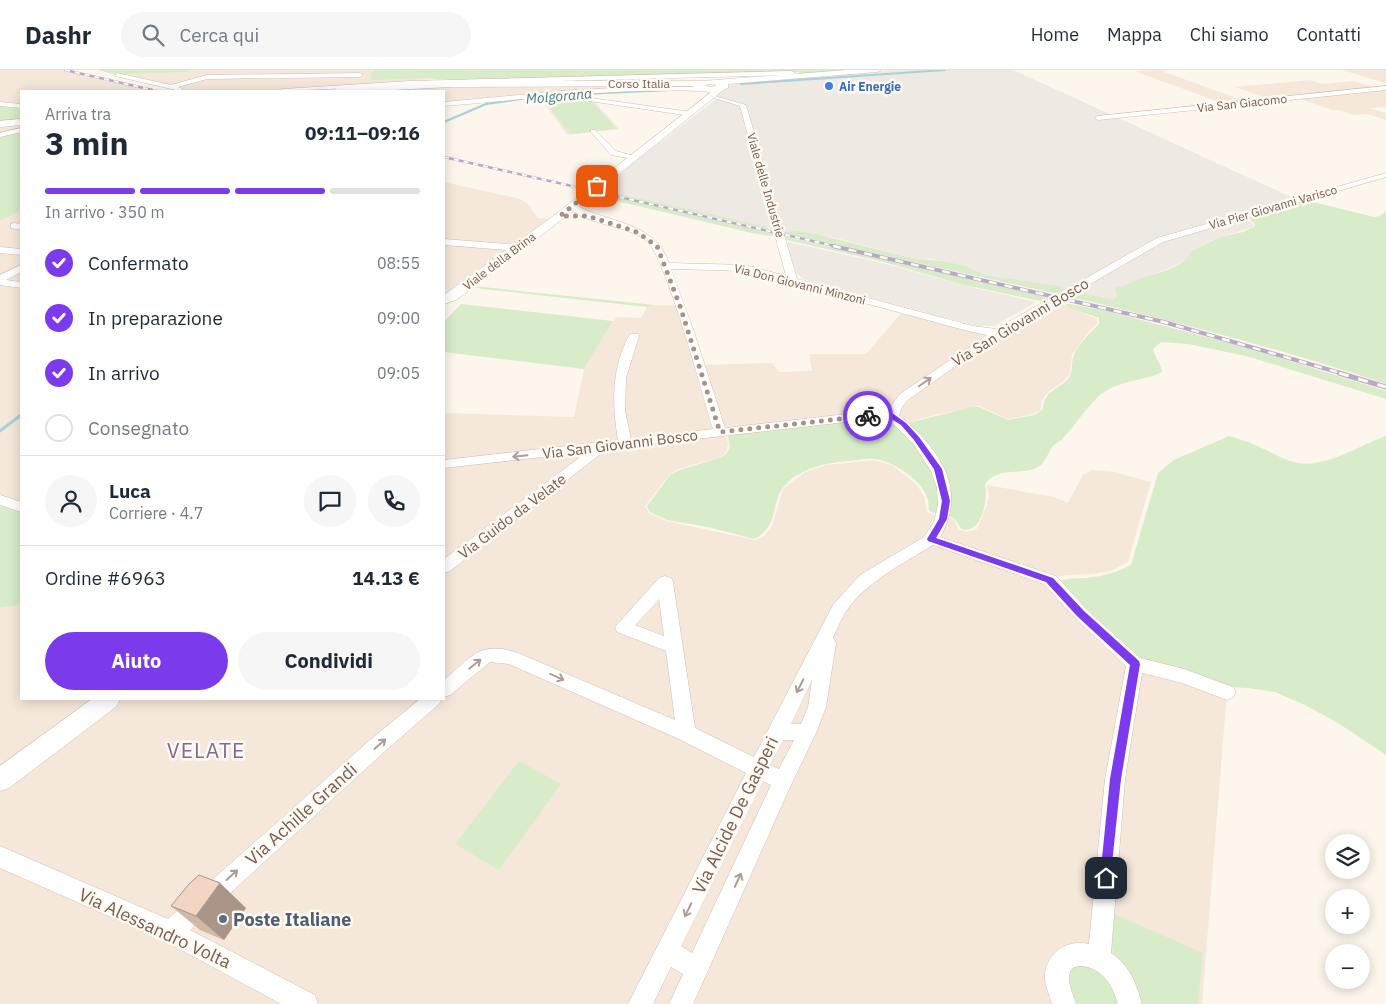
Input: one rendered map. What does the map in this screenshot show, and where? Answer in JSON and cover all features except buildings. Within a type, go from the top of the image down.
[{"type":"main road","name":"Corso Italia","points":[[352,90],[449,84],[675,83],[703,90],[743,81],[876,70]]},
{"type":"main road","points":[[0,124],[20,122]]},
{"type":"street","points":[[295,90],[369,84],[488,79],[682,78],[791,74],[798,76]]},
{"type":"street","points":[[117,75],[183,90]]},
{"type":"street","points":[[171,88],[207,77],[365,75],[369,84]]},
{"type":"street","name":"Viale delle Industrie","points":[[445,104],[574,91],[662,87],[703,90],[743,105],[793,282]]},
{"type":"street","name":"Via San Giacomo","points":[[1098,118],[1386,88]]},
{"type":"street","name":"Viale della Brina","points":[[445,300],[518,248],[691,114],[703,104],[703,90]]},
{"type":"street","points":[[591,100],[691,114]]},
{"type":"street","points":[[0,104],[20,106]]},
{"type":"street","points":[[0,129],[20,129]]},
{"type":"street","points":[[0,135],[20,129]]},
{"type":"street","points":[[593,131],[614,153],[634,157]]},
{"type":"street","name":"Via Pier Giovanni Varisco","points":[[1160,240],[1386,175]]},
{"type":"street","points":[[571,206],[588,216],[632,230],[647,237],[659,249],[680,306],[720,432]]},
{"type":"street","points":[[556,218],[588,216]]},
{"type":"street","name":"Via San Giovanni Bosco","points":[[445,464],[864,416],[898,420],[896,406],[904,397],[985,340],[1160,240]]},
{"type":"street","points":[[445,242],[518,248]]},
{"type":"street","points":[[0,250],[20,252]]},
{"type":"street","name":"Via Don Giovanni Minzoni","points":[[665,266],[738,267],[972,329],[998,333]]},
{"type":"street","points":[[0,280],[20,269]]},
{"type":"street","points":[[0,280],[20,285]]},
{"type":"street","points":[[972,329],[985,340]]},
{"type":"street","points":[[625,444],[619,411],[620,378],[634,336]]},
{"type":"street","name":"Via Alcide De Gasperi","points":[[640,1004],[839,609],[870,576],[901,560],[931,539],[939,526],[945,512],[946,501],[938,469],[917,439],[898,420]]},
{"type":"street","name":"Via Guido da Velate","points":[[445,566],[603,446]]},
{"type":"street","points":[[0,500],[20,507]]},
{"type":"street","points":[[931,539],[1050,580],[1080,614],[1135,664],[1184,676],[1227,692]]},
{"type":"street","name":"Via Alcide De Gasperi","points":[[681,1004],[783,781],[808,733],[817,707],[830,627]]},
{"type":"street","points":[[673,647],[686,733]]},
{"type":"street","points":[[445,689],[485,656],[494,654],[512,658],[686,733],[783,781]]},
{"type":"street","points":[[1099,958],[1115,779],[1135,664]]},
{"type":"street","points":[[0,780],[108,700]]},
{"type":"street","name":"Via Achille Grandi","points":[[171,932],[432,700]]},
{"type":"street","points":[[776,731],[808,733]]},
{"type":"street","name":"Via Alessandro Volta","points":[[0,857],[171,932],[306,1004]]},
{"type":"street","points":[[668,951],[697,969]]},
{"type":"street","points":[[1064,1004],[1057,988],[1057,970],[1064,958],[1078,952],[1099,958],[1112,967],[1122,979],[1130,1004]]},
{"type":"shaded area","points":[[0,70],[62,70],[149,90],[20,90],[20,121],[0,123]]},
{"type":"shaded area","points":[[195,70],[373,70],[370,74],[434,79],[296,90],[184,90],[117,75]]},
{"type":"shaded area","points":[[892,70],[1013,70],[1298,200],[1249,220],[1255,226],[1210,241],[1191,251],[1189,256],[1177,265],[1127,285],[1117,287],[1117,296],[1113,300],[1108,300],[1086,294],[1070,294],[1059,286],[986,275],[966,266],[931,259],[912,258],[840,239],[795,230],[783,233],[764,226],[599,189],[719,97],[718,94],[721,91],[736,83]]},
{"type":"shaded area","points":[[1159,70],[1247,102],[1224,104],[1135,71]]},
{"type":"shaded area","points":[[1342,70],[1386,70],[1386,83]]},
{"type":"shaded area","points":[[1310,80],[1323,84],[1354,81],[1380,89],[1386,88],[1386,107],[1369,108],[1386,113],[1386,120],[1367,114],[1354,115],[1339,110],[1332,110],[1295,97],[1272,100],[1235,87]]},
{"type":"shaded area","points":[[693,85],[695,88],[586,92],[619,129],[567,135],[539,96],[445,106],[445,90],[362,90],[424,86]]},
{"type":"shaded area","points":[[20,123],[20,507],[0,500],[0,125]]},
{"type":"shaded area","points":[[445,182],[520,199],[527,203],[538,218],[553,220],[445,300]]},
{"type":"shaded area","points":[[787,242],[878,262],[1036,302],[994,326],[977,326],[804,280],[796,273]]},
{"type":"shaded area","points":[[1055,301],[1097,319],[1097,324],[1089,331],[1072,355],[1070,373],[1065,380],[1047,393],[1041,401],[1041,409],[1033,414],[1008,419],[979,406],[903,424],[892,416],[726,435],[728,443],[726,453],[721,457],[679,469],[669,475],[645,506],[649,513],[667,521],[755,540],[764,536],[772,526],[783,489],[805,472],[826,465],[874,460],[892,465],[916,484],[924,496],[927,512],[937,516],[950,517],[955,521],[959,530],[967,532],[977,529],[981,521],[989,497],[987,485],[1054,497],[1068,503],[1083,475],[1092,470],[1115,472],[1151,482],[1128,562],[1111,571],[1065,575],[1050,580],[1135,664],[1227,692],[1202,1004],[0,1004],[0,608],[14,606],[20,603],[20,700],[445,700],[445,413],[574,417],[584,369],[613,321],[617,317],[641,318],[647,307],[655,305],[680,306],[699,365],[772,363],[779,372],[812,371],[809,354],[866,354],[903,311],[997,333]]},
{"type":"green space","points":[[98,70],[195,70],[117,75]]},
{"type":"green space","points":[[374,70],[847,70],[804,75],[798,72],[679,77],[372,80],[370,74]]},
{"type":"green space","points":[[583,92],[617,129],[570,134],[541,96]]},
{"type":"green space","points":[[0,107],[20,109],[20,119],[0,121]]},
{"type":"green space","points":[[20,131],[20,211],[0,221],[0,135]]},
{"type":"green space","points":[[599,189],[764,226],[776,231],[599,191]]},
{"type":"green space","points":[[594,192],[777,234],[771,236],[752,233],[600,197],[592,194]]},
{"type":"green space","points":[[1305,200],[1374,217],[1380,216],[1386,211],[1386,384],[1312,360],[1162,319],[783,233],[795,230],[816,234],[912,258],[966,266],[986,275],[1059,286],[1070,294],[1086,294],[1113,300],[1117,296],[1115,290],[1117,287],[1168,270],[1182,262],[1191,251],[1220,237],[1243,232],[1255,226],[1247,217]]},
{"type":"green space","points":[[783,236],[1063,301],[1063,303],[1051,300],[1045,302],[964,285],[880,261],[787,240]]},
{"type":"green space","points":[[473,286],[655,305],[647,307],[482,289]]},
{"type":"green space","points":[[1064,303],[1107,311],[1248,348],[1386,391],[1386,399],[1246,356],[1188,344],[1161,342],[1153,349],[1162,372],[1121,384],[1105,391],[1093,402],[1062,439],[1054,445],[1043,463],[1038,467],[1031,470],[1003,473],[990,478],[985,484],[984,507],[979,522],[974,527],[968,529],[961,529],[955,519],[951,517],[929,511],[925,493],[914,479],[899,468],[875,459],[824,465],[809,469],[795,477],[782,489],[768,527],[754,539],[708,527],[667,520],[650,512],[647,506],[670,475],[725,455],[729,448],[727,435],[879,417],[900,425],[972,407],[979,407],[1008,420],[1034,415],[1043,409],[1048,395],[1069,378],[1076,351],[1085,338],[1099,324],[1099,318],[1070,308]]},
{"type":"green space","points":[[461,304],[613,321],[584,369],[445,352],[445,321]]},
{"type":"green space","points":[[1229,436],[1287,460],[1309,464],[1343,455],[1386,436],[1386,755],[1338,723],[1305,705],[1275,692],[1224,687],[1142,661],[1087,611],[1059,581],[1104,575],[1131,565],[1158,473],[1174,460]]},
{"type":"green space","points":[[0,500],[20,507],[20,603],[14,606],[0,608]]},
{"type":"green space","points":[[519,761],[561,784],[499,870],[455,844]]},
{"type":"green space","points":[[1114,914],[1203,953],[1198,1004],[1136,1004],[1123,970],[1113,954]]},
{"type":"green space","points":[[1082,963],[1107,974],[1119,1004],[1075,1004],[1066,975],[1072,966]]},
{"type":"waterway","name":"Molgorana","points":[[741,84],[945,70]]},
{"type":"waterway","name":"Molgorana","points":[[582,94],[672,90]]},
{"type":"waterway","name":"Molgorana","points":[[445,122],[486,104],[522,99]]},
{"type":"waterway","name":"Molgorana","points":[[0,431],[20,416]]},
{"type":"railway","points":[[65,70],[153,90]]},
{"type":"railway","points":[[445,157],[839,247]]},
{"type":"railway","points":[[833,246],[1164,322],[1344,374]]},
{"type":"railway","points":[[1339,373],[1386,387]]},
{"type":"way so far","points":[[597,186],[560,216],[568,214],[588,216],[637,232],[647,237],[657,246],[680,306],[720,432],[868,416]]},
{"type":"place","name":"Air Energie","points":[[829,86]]},
{"type":"place","name":"Poste Italiane","points":[[223,919]]},
{"type":"district","name":"VELATE","points":[[206,750]]},
{"type":"route","points":[[868,416],[892,416],[906,426],[938,469],[944,487],[945,512],[931,539],[1050,580],[1080,614],[1112,640],[1135,664],[1115,779],[1106,878]]}]
